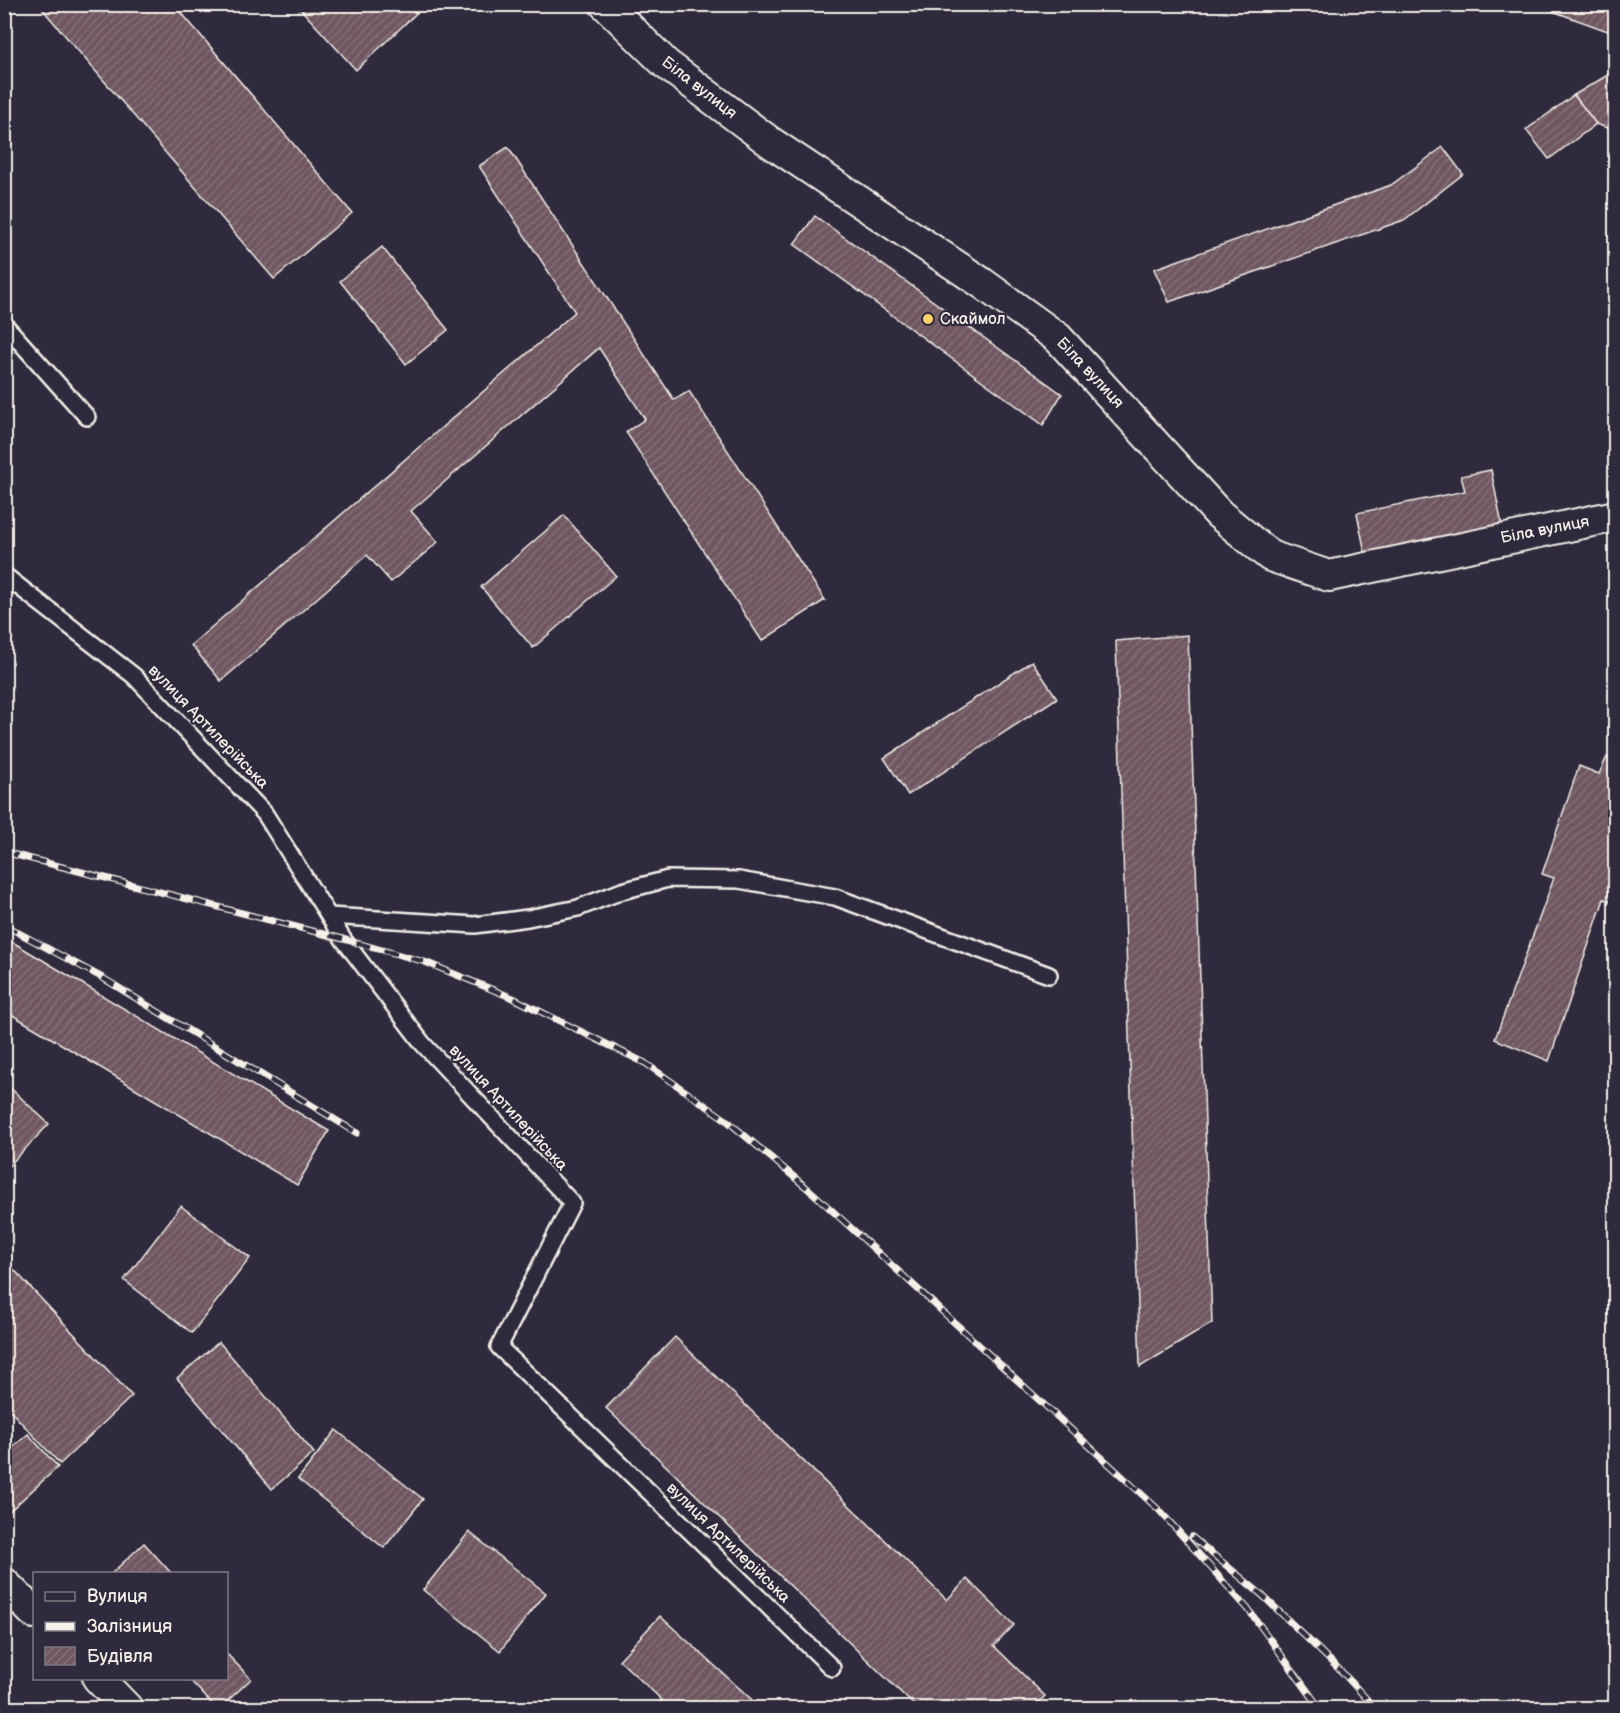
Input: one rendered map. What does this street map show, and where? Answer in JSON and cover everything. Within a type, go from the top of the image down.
[{"type":"street","name":"Біла вулиця","points":[[605,4],[666,64],[770,142],[982,283],[1059,338],[1219,514],[1270,556],[1329,576],[1616,516]]},
{"type":"street","points":[[4,1583],[33,1612]]},
{"type":"street","points":[[100,1680],[127,1708]]},
{"type":"lane","points":[[4,324],[87,417]]},
{"type":"lane","name":"вулиця Артилерійська","points":[[4,575],[134,676],[265,814],[343,939],[423,1044],[572,1203],[499,1347],[832,1668]]},
{"type":"lane","points":[[329,916],[476,925],[578,908],[622,891],[668,879],[739,880],[835,897],[1049,975]]},
{"type":"building","points":[[38,4],[174,4],[352,213],[274,279]]},
{"type":"building","points":[[296,4],[426,4],[356,70]]},
{"type":"building","points":[[1533,4],[1616,4],[1616,34]]},
{"type":"building","points":[[1611,73],[1616,73],[1616,131],[1596,124],[1574,95]]},
{"type":"building","points":[[1574,95],[1596,124],[1549,159],[1526,130]]},
{"type":"building","points":[[508,147],[674,400],[689,391],[825,600],[762,641],[626,432],[645,419],[599,348],[411,511],[438,542],[391,582],[367,555],[221,681],[191,645],[575,312],[479,166]]},
{"type":"building","points":[[1443,147],[1463,174],[1404,220],[1169,302],[1154,269],[1391,185]]},
{"type":"building","name":"Скаймол","points":[[815,216],[1062,394],[1043,425],[794,244]]},
{"type":"building","points":[[382,247],[448,330],[406,364],[340,281]]},
{"type":"building","points":[[1491,470],[1502,525],[1365,553],[1357,513],[1465,491],[1461,476]]},
{"type":"building","points":[[564,515],[616,576],[533,648],[481,587]]},
{"type":"building","points":[[1188,635],[1212,1323],[1140,1367],[1116,641]]},
{"type":"building","points":[[1032,661],[1057,698],[908,795],[884,758]]},
{"type":"building","points":[[1607,757],[1616,760],[1616,903],[1604,899],[1549,1061],[1495,1039],[1554,878],[1542,874],[1579,766],[1599,774]]},
{"type":"building","points":[[4,937],[329,1131],[297,1185],[4,1010]]},
{"type":"building","points":[[4,1082],[49,1124],[4,1171]]},
{"type":"building","points":[[181,1206],[250,1258],[192,1333],[124,1280]]},
{"type":"building","points":[[4,1259],[132,1396],[60,1464],[4,1404]]},
{"type":"building","points":[[675,1337],[947,1600],[967,1579],[1014,1625],[994,1646],[1045,1696],[1033,1708],[917,1708],[606,1408]]},
{"type":"building","points":[[219,1342],[314,1453],[272,1489],[177,1378]]},
{"type":"building","points":[[336,1430],[423,1499],[384,1548],[298,1479]]},
{"type":"building","points":[[28,1434],[58,1467],[4,1516],[4,1455]]},
{"type":"building","points":[[469,1532],[546,1593],[500,1651],[423,1590]]},
{"type":"building","points":[[144,1543],[170,1572],[113,1572]]},
{"type":"building","points":[[660,1616],[761,1708],[654,1708],[662,1700],[619,1660]]},
{"type":"building","points":[[228,1655],[251,1679],[220,1708],[216,1708],[190,1680],[228,1680]]},
{"type":"railway","points":[[4,852],[425,962],[513,998],[645,1063],[725,1119],[813,1193],[1159,1510],[1248,1609],[1320,1708]]},
{"type":"railway","points":[[4,925],[101,977],[357,1133]]},
{"type":"railway","points":[[1192,1537],[1262,1595],[1342,1672],[1375,1708]]},
{"type":"place","name":"Скаймол","points":[[928,319]]}]
